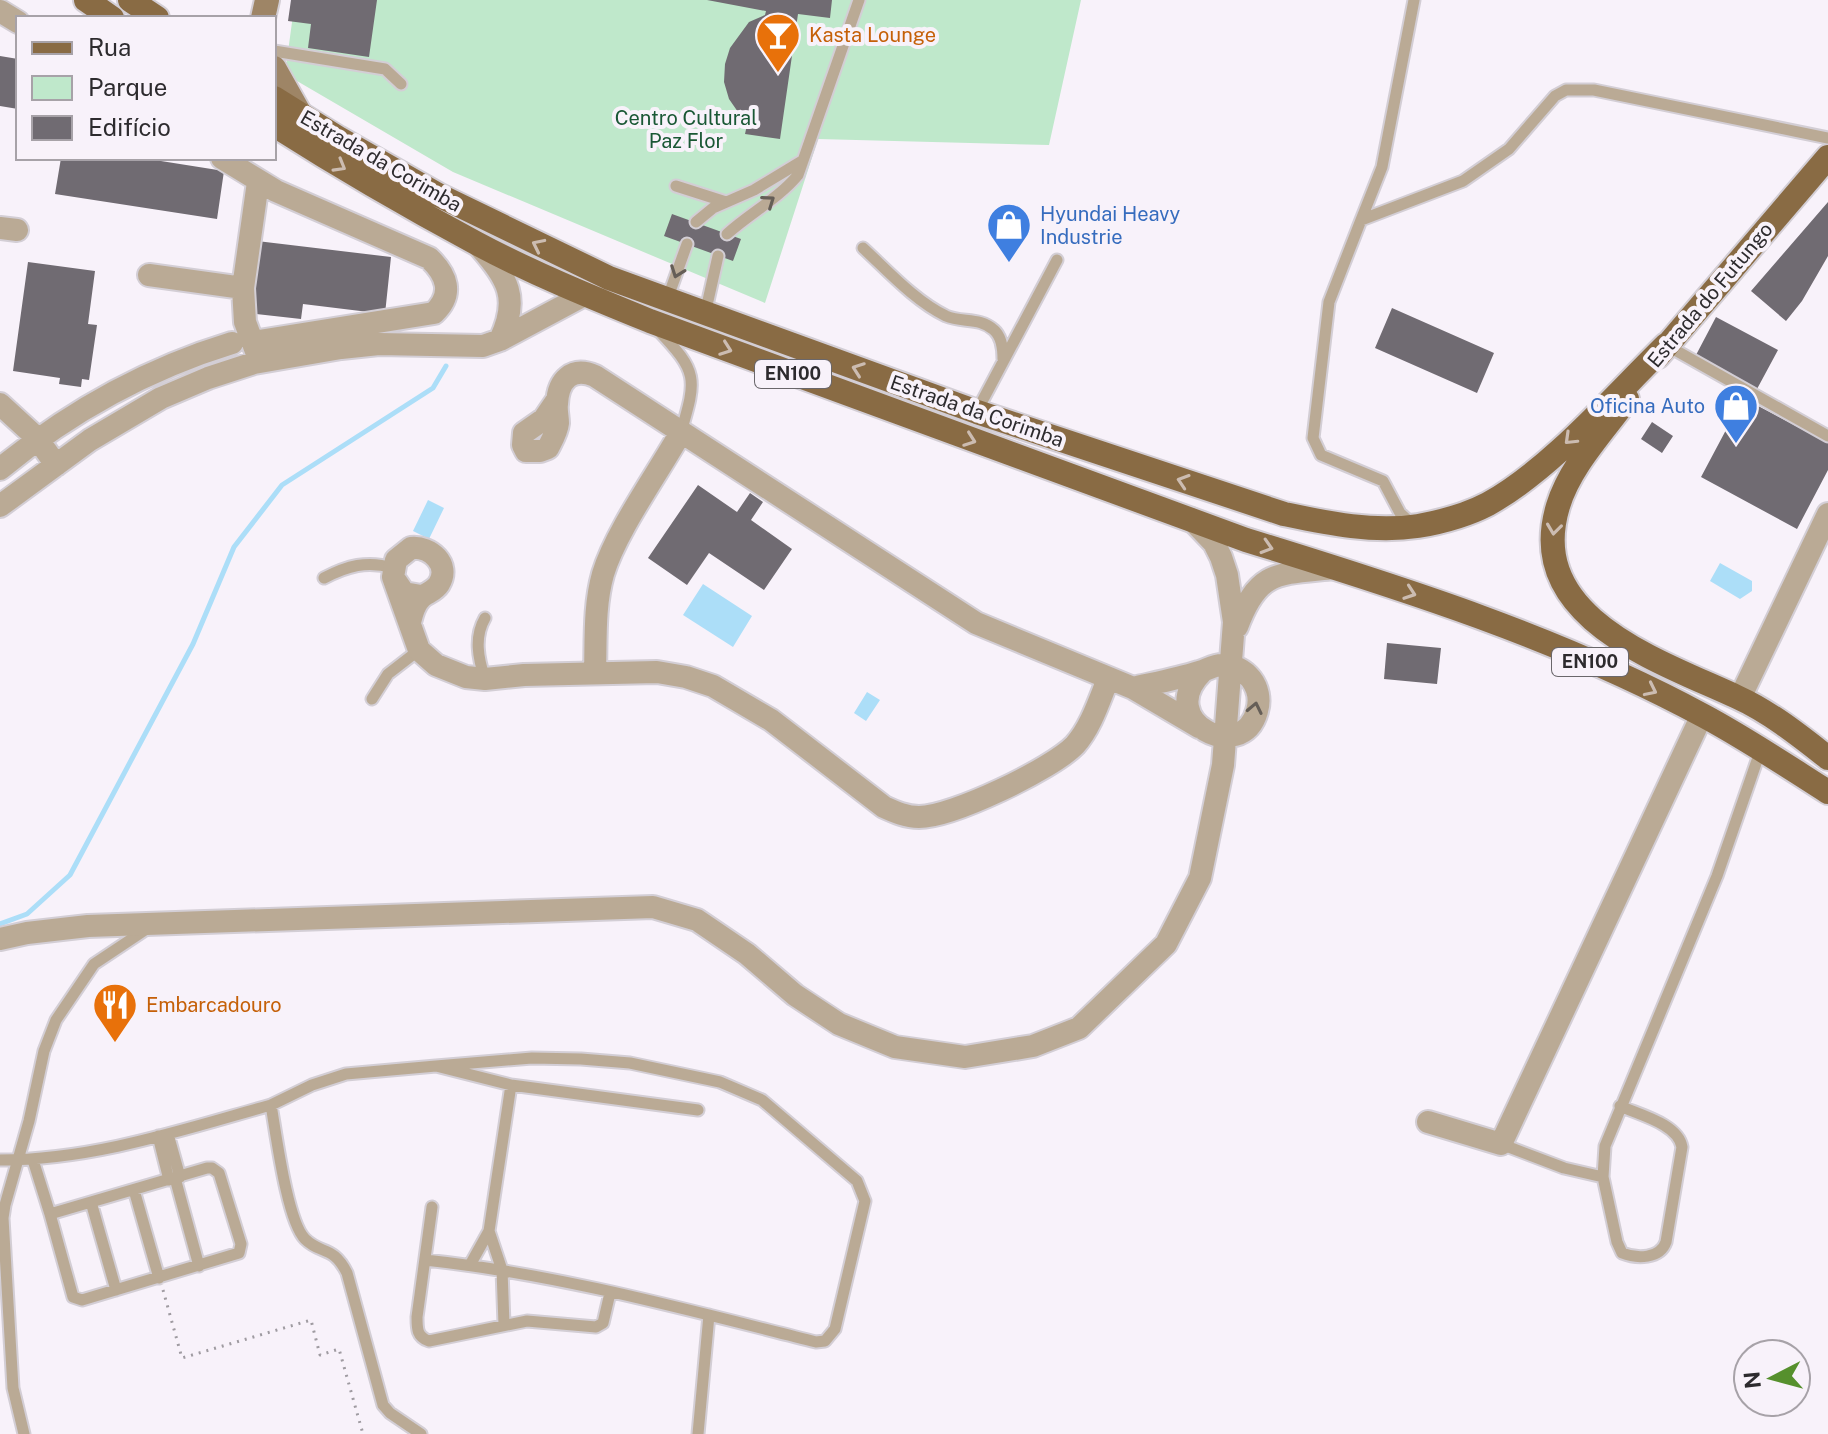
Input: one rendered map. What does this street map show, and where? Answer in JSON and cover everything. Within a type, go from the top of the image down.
[{"type":"main road","points":[[86,0],[109,16]]},
{"type":"main road","points":[[130,0],[154,16]]},
{"type":"main road","name":"Estrada da Corimba","points":[[276,99],[384,165],[491,223],[609,278],[977,412],[1284,514],[1350,526],[1416,526],[1486,505],[1516,486],[1547,460],[1666,345]]},
{"type":"main road","name":"Estrada da Corimba","points":[[276,126],[478,244],[650,321],[965,439],[1246,540],[1336,568]]},
{"type":"main road","name":"Estrada do Futungo","points":[[1828,157],[1666,345],[1565,488],[1552,544],[1566,589],[1578,605],[1606,630],[1669,668],[1740,698],[1828,758]]},
{"type":"main road","name":"EN100","points":[[1336,568],[1526,633],[1645,686],[1761,749],[1828,792]]},
{"type":"street","points":[[276,72],[301,116]]},
{"type":"street","points":[[0,506],[90,440],[161,398],[246,354],[434,313],[442,306],[447,285],[438,267],[429,258],[258,182],[225,160]]},
{"type":"street","points":[[246,354],[243,288],[258,182]]},
{"type":"street","points":[[478,244],[500,270],[510,295],[510,320],[500,340]]},
{"type":"street","points":[[149,275],[243,288]]},
{"type":"street","points":[[0,469],[37,438],[120,389],[186,359],[298,354],[366,345],[483,346],[586,294]]},
{"type":"street","points":[[557,400],[565,379],[573,373],[584,371],[976,623],[1133,688],[1215,736],[1227,737]]},
{"type":"street","points":[[0,404],[37,438],[56,465]]},
{"type":"street","points":[[595,673],[597,602],[603,574],[612,550],[681,432]]},
{"type":"street","points":[[1740,698],[1828,514]]},
{"type":"street","points":[[0,939],[88,926],[653,907],[697,920],[747,954],[795,995],[839,1024],[895,1047],[965,1057],[1033,1046],[1079,1028],[1166,944],[1200,878],[1227,737],[1232,605],[1221,557],[1214,543],[1190,518]]},
{"type":"street","points":[[393,572],[404,593],[421,596],[436,588],[442,577],[440,563],[428,550],[411,548],[403,552],[393,572],[419,650],[436,665],[466,677],[485,679],[657,672],[686,677],[713,686],[771,720],[884,807],[920,817],[961,807],[1058,761],[1077,743],[1108,679]]},
{"type":"street","points":[[1232,640],[1246,602],[1263,583],[1295,572],[1336,568]]},
{"type":"street","points":[[410,622],[421,596]]},
{"type":"street","points":[[1199,727],[1192,719],[1188,698],[1195,679],[1211,667],[1230,665]]},
{"type":"street","points":[[1133,688],[1202,672]]},
{"type":"street","points":[[1428,1122],[1501,1144],[1702,715]]},
{"type":"lane","points":[[727,234],[788,187],[798,175],[859,0]]},
{"type":"lane","points":[[1414,0],[1382,167],[1329,302],[1313,438],[1321,455],[1383,481],[1400,513],[1416,526]]},
{"type":"lane","points":[[276,51],[385,69],[401,84]]},
{"type":"lane","points":[[1361,220],[1463,181],[1509,149],[1555,96],[1566,90],[1594,90],[1828,138]]},
{"type":"lane","points":[[696,222],[713,208],[774,179],[802,161]]},
{"type":"lane","points":[[676,186],[726,202]]},
{"type":"lane","points":[[667,300],[687,244]]},
{"type":"lane","points":[[863,248],[930,307],[949,317],[983,323],[996,331],[1003,345],[1003,359]]},
{"type":"lane","points":[[705,315],[718,256]]},
{"type":"lane","points":[[977,412],[1057,260]]},
{"type":"lane","points":[[650,321],[682,356],[693,378],[691,399],[681,432]]},
{"type":"lane","points":[[1666,345],[1828,436]]},
{"type":"lane","points":[[324,578],[342,568],[363,563],[378,563],[393,572]]},
{"type":"lane","points":[[485,618],[479,628],[478,647],[485,679]]},
{"type":"lane","points":[[372,699],[388,674],[419,650]]},
{"type":"lane","points":[[1620,1106],[1672,1130],[1680,1137],[1682,1147],[1663,1250],[1657,1254],[1632,1257],[1622,1253],[1603,1177],[1605,1146],[1620,1106],[1717,876],[1761,749]]},
{"type":"lane","points":[[24,1434],[13,1388],[3,1218],[16,1160],[29,1121],[44,1051],[56,1020],[94,964],[154,925]]},
{"type":"lane","points":[[0,1160],[33,1160],[90,1153],[163,1135],[271,1105],[312,1085],[346,1074],[532,1058],[581,1059],[630,1063],[720,1082],[762,1100],[857,1181],[865,1201],[835,1329],[830,1337],[816,1342],[709,1315],[502,1270],[425,1260]]},
{"type":"lane","points":[[436,1066],[511,1085],[698,1110]]},
{"type":"lane","points":[[470,1265],[489,1231],[511,1085]]},
{"type":"lane","points":[[271,1105],[294,1219],[305,1240],[340,1258],[347,1273],[383,1405],[396,1418],[421,1434]]},
{"type":"lane","points":[[163,1135],[199,1266]]},
{"type":"lane","points":[[1501,1144],[1564,1168],[1603,1177]]},
{"type":"lane","points":[[33,1160],[73,1297],[82,1300],[236,1256],[241,1244],[216,1169],[207,1168],[50,1214]]},
{"type":"lane","points":[[134,1190],[159,1278]]},
{"type":"lane","points":[[91,1202],[116,1290]]},
{"type":"lane","points":[[432,1207],[417,1317],[417,1331],[421,1338],[429,1341],[527,1321],[596,1327],[603,1323],[610,1293]]},
{"type":"lane","points":[[489,1231],[502,1270],[504,1324]]},
{"type":"lane","points":[[698,1434],[709,1315]]},
{"type":"path","points":[[159,1278],[182,1358],[311,1320],[320,1355],[339,1349],[363,1434]]},
{"type":"green space","name":"Centro Cultural Paz Flor","points":[[295,0],[1081,0],[1049,145],[818,139],[765,303],[453,172],[285,74]]},
{"type":"water","points":[[428,500],[444,508],[429,539],[413,531]]},
{"type":"water","points":[[1720,563],[1752,581],[1752,591],[1740,599],[1710,581]]},
{"type":"water","points":[[703,584],[752,616],[733,647],[683,615]]},
{"type":"water","points":[[867,692],[880,700],[866,721],[854,713]]},
{"type":"building","points":[[291,0],[377,0],[369,57],[308,48],[311,24],[288,21]]},
{"type":"building","points":[[707,0],[832,0],[830,18],[798,14],[780,139],[745,134],[747,125],[729,99],[724,82],[730,48],[749,22],[765,15],[766,11]]},
{"type":"building","points":[[0,56],[16,59],[16,109],[0,106]]},
{"type":"building","points":[[61,160],[155,160],[224,171],[217,219],[55,194]]},
{"type":"building","points":[[1828,202],[1828,256],[1802,301],[1786,321],[1751,291]]},
{"type":"building","points":[[672,214],[741,239],[733,261],[664,236]]},
{"type":"building","points":[[257,241],[391,257],[385,314],[303,304],[301,319],[248,313]]},
{"type":"building","points":[[28,262],[95,271],[88,324],[97,325],[89,380],[82,379],[81,387],[59,384],[60,378],[13,371]]},
{"type":"building","points":[[1392,308],[1494,353],[1477,393],[1375,348]]},
{"type":"building","points":[[1716,317],[1778,350],[1757,389],[1696,355]]},
{"type":"building","points":[[1743,398],[1828,443],[1828,470],[1797,529],[1701,477]]},
{"type":"building","points":[[1652,422],[1673,436],[1662,453],[1641,439]]},
{"type":"building","points":[[698,485],[737,512],[750,493],[763,502],[751,520],[792,549],[764,590],[709,553],[687,585],[648,558]]},
{"type":"building","points":[[1387,643],[1441,648],[1437,684],[1384,679]]},
{"type":"waterway","points":[[0,924],[27,914],[70,875],[193,644],[234,547],[282,485],[433,388],[446,366]]},
{"type":"place","name":"Kasta Lounge","points":[[778,74]]},
{"type":"place","name":"Hyundai Heavy Industrie","points":[[1009,264]]},
{"type":"place","name":"Oficina Auto","points":[[1736,445]]},
{"type":"place","name":"Embarcadouro","points":[[115,1044]]}]
